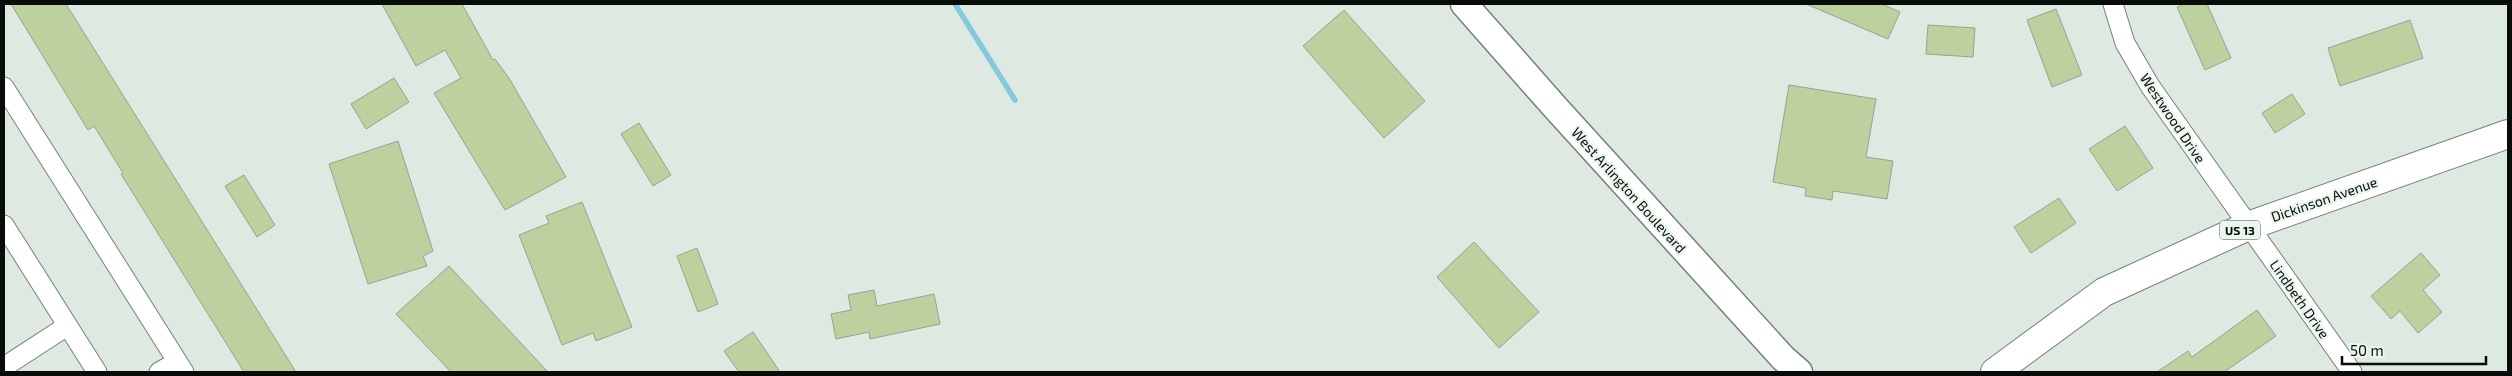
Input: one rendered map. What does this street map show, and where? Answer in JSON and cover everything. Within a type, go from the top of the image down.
[{"type":"main road","name":"West Arlington Boulevard","points":[[1464,4],[1642,205],[1783,358],[1799,372]]},
{"type":"main road","name":"Dickinson Avenue","points":[[1995,372],[2104,292],[2248,226],[2508,134]]},
{"type":"street","name":"Westwood Drive","points":[[2113,4],[2125,43],[2150,86],[2248,226]]},
{"type":"street","points":[[4,87],[181,367],[159,372]]},
{"type":"street","points":[[4,225],[97,372]]},
{"type":"street","name":"Lindbeth Drive","points":[[2248,226],[2352,372]]},
{"type":"street","points":[[4,366],[67,326]]},
{"type":"building","points":[[11,4],[66,4],[296,372],[244,372],[121,174],[123,173],[94,126],[88,130]]},
{"type":"building","points":[[382,4],[462,4],[493,60],[495,59],[509,78],[566,177],[505,210],[434,93],[461,78],[445,50],[416,66]]},
{"type":"building","points":[[1806,4],[1882,4],[1900,12],[1888,39]]},
{"type":"building","points":[[2185,4],[2207,4],[2231,58],[2205,70],[2177,7]]},
{"type":"building","points":[[2056,9],[2082,75],[2052,87],[2027,20]]},
{"type":"building","points":[[1344,10],[1425,101],[1384,138],[1303,46]]},
{"type":"building","points":[[2410,20],[2423,58],[2340,86],[2328,48]]},
{"type":"building","points":[[1928,25],[1975,28],[1973,57],[1926,54]]},
{"type":"building","points":[[394,78],[409,102],[366,129],[351,104]]},
{"type":"building","points":[[1789,85],[1876,99],[1866,157],[1893,161],[1887,199],[1833,191],[1832,200],[1805,196],[1806,188],[1773,182]]},
{"type":"building","points":[[2292,94],[2305,114],[2275,133],[2262,113]]},
{"type":"building","points":[[639,123],[671,175],[653,186],[621,134]]},
{"type":"building","points":[[2125,126],[2153,168],[2117,191],[2089,149]]},
{"type":"building","points":[[398,141],[433,251],[423,256],[427,266],[368,284],[329,164]]},
{"type":"building","points":[[244,175],[275,225],[257,237],[225,186]]},
{"type":"building","points":[[2059,198],[2076,223],[2031,253],[2014,227]]},
{"type":"building","points":[[582,202],[632,327],[596,341],[593,333],[562,345],[519,235],[549,223],[546,216]]},
{"type":"building","points":[[1474,242],[1539,312],[1499,348],[1437,277]]},
{"type":"building","points":[[697,248],[718,304],[698,312],[677,256]]},
{"type":"building","points":[[2421,253],[2440,275],[2423,290],[2442,312],[2418,333],[2400,311],[2391,319],[2371,296]]},
{"type":"building","points":[[449,266],[548,372],[451,372],[396,314]]},
{"type":"building","points":[[874,290],[877,306],[934,294],[940,324],[870,339],[869,332],[836,339],[831,314],[851,310],[848,295]]},
{"type":"building","points":[[2257,310],[2276,336],[2224,372],[2157,372],[2188,351],[2192,357]]},
{"type":"building","points":[[753,332],[780,372],[739,372],[724,351]]},
{"type":"waterway","points":[[955,4],[1015,100]]}]
